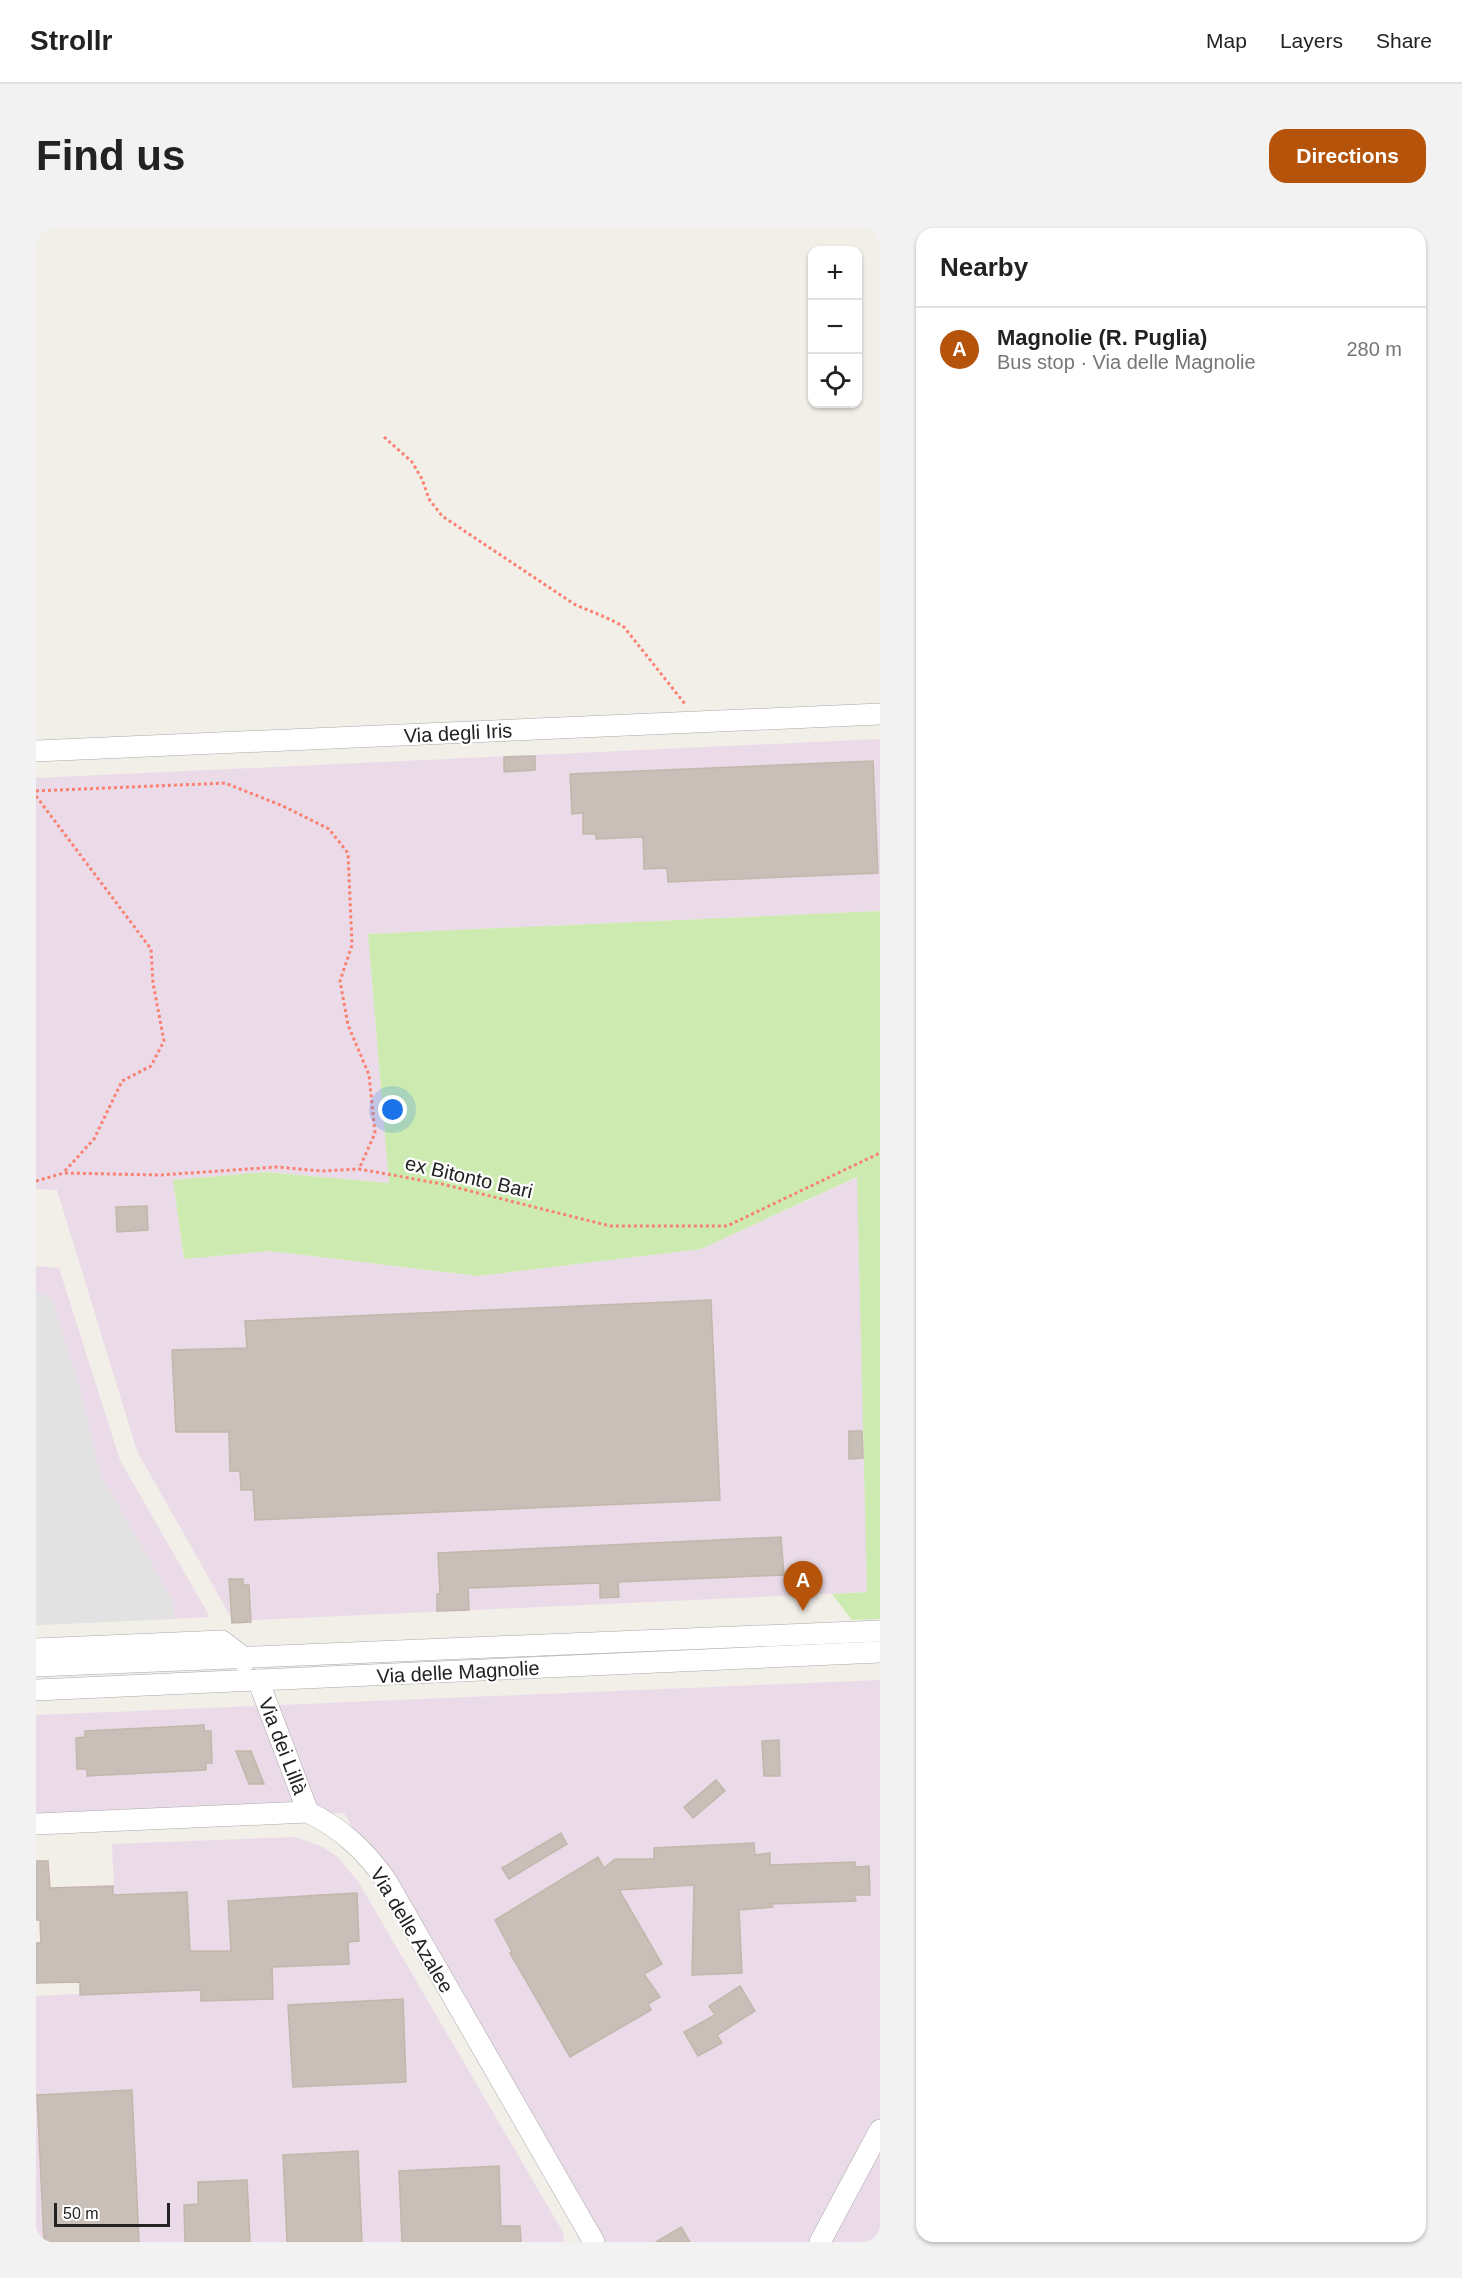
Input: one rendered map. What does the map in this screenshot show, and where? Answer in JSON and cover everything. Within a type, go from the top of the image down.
[{"type":"street","name":"Via degli Iris","points":[[36,751],[880,714]]},
{"type":"street","name":"Via delle Magnolie","points":[[36,1666],[880,1630]]},
{"type":"street","points":[[36,1649],[222,1641],[244,1658]]},
{"type":"street","name":"Via delle Magnolie","points":[[36,1690],[880,1652]]},
{"type":"street","name":"Via dei Lillà","points":[[244,1658],[308,1812]]},
{"type":"street","points":[[36,1824],[308,1812]]},
{"type":"street","name":"Via delle Azalee","points":[[308,1812],[351,1839],[380,1873],[594,2242]]},
{"type":"street","points":[[820,2242],[880,2130]]},
{"type":"path","points":[[384,437],[412,462],[422,479],[429,499],[442,516],[574,604],[624,627],[699,722]]},
{"type":"path","points":[[36,791],[225,783],[283,806],[329,829],[348,854],[352,945],[340,981],[348,1024],[369,1075],[375,1133],[359,1169]]},
{"type":"path","points":[[36,796],[151,950],[153,983],[164,1041],[151,1066],[122,1081],[94,1139],[64,1173]]},
{"type":"path","name":"ex Bitonto Bari","points":[[36,1182],[64,1173],[160,1175],[277,1167],[321,1171],[359,1169],[442,1184],[610,1226],[727,1226],[880,1154]]},
{"type":"shaded area","points":[[880,739],[880,911],[368,934],[389,1183],[266,1172],[173,1180],[184,1259],[270,1251],[477,1276],[701,1249],[858,1177],[867,1592],[233,1621],[137,1451],[57,1190],[36,1189],[36,778]]},
{"type":"shaded area","points":[[36,1266],[59,1268],[120,1460],[210,1617],[36,1625]]},
{"type":"shaded area","points":[[36,1292],[48,1296],[54,1305],[83,1400],[100,1474],[172,1599],[175,1619],[36,1625]]},
{"type":"shaded area","points":[[880,1680],[880,2242],[582,2242],[344,1813],[36,1827],[36,1715]]},
{"type":"shaded area","points":[[295,1837],[323,1847],[338,1857],[359,1883],[563,2232],[564,2242],[36,2242],[36,1996],[119,1992],[112,1844]]},
{"type":"green space","points":[[880,911],[880,1619],[852,1620],[832,1594],[867,1592],[857,1177],[701,1249],[478,1276],[270,1251],[184,1259],[173,1180],[266,1172],[389,1183],[368,934]]},
{"type":"building","points":[[535,756],[535,770],[504,772],[504,757]]},
{"type":"building","points":[[873,761],[878,873],[668,882],[667,868],[644,869],[643,837],[596,839],[596,834],[583,834],[583,813],[572,814],[570,774]]},
{"type":"building","points":[[147,1206],[148,1230],[117,1232],[116,1207]]},
{"type":"building","points":[[711,1300],[720,1500],[255,1520],[253,1490],[241,1490],[240,1471],[230,1471],[229,1432],[176,1432],[172,1350],[247,1348],[245,1321]]},
{"type":"building","points":[[849,1431],[862,1431],[863,1458],[849,1459]]},
{"type":"building","points":[[781,1537],[784,1575],[618,1582],[619,1597],[600,1598],[600,1583],[468,1588],[469,1610],[437,1611],[437,1594],[440,1594],[438,1553]]},
{"type":"building","points":[[229,1579],[243,1579],[243,1585],[249,1585],[251,1622],[232,1623]]},
{"type":"building","points":[[204,1725],[204,1731],[211,1731],[212,1763],[206,1763],[206,1770],[87,1776],[87,1769],[77,1769],[76,1738],[85,1737],[85,1731]]},
{"type":"building","points":[[779,1740],[780,1776],[764,1776],[762,1741]]},
{"type":"building","points":[[236,1751],[251,1751],[264,1784],[249,1784]]},
{"type":"building","points":[[716,1780],[725,1791],[693,1818],[684,1807]]},
{"type":"building","points":[[561,1833],[567,1844],[509,1879],[502,1868]]},
{"type":"building","points":[[754,1843],[755,1855],[770,1853],[770,1865],[855,1862],[855,1867],[869,1866],[870,1895],[854,1895],[856,1901],[770,1904],[773,1907],[739,1910],[742,1973],[692,1975],[694,1885],[619,1890],[662,1964],[644,1974],[660,1997],[648,2004],[651,2010],[570,2057],[510,1953],[512,1952],[495,1920],[598,1857],[604,1868],[615,1859],[654,1859],[654,1848]]},
{"type":"building","points":[[36,1861],[48,1861],[50,1888],[113,1886],[113,1895],[187,1892],[190,1951],[231,1951],[228,1901],[321,1895],[357,1893],[359,1941],[348,1942],[349,1964],[272,1967],[273,1999],[201,2001],[201,1990],[80,1995],[80,1982],[36,1983],[36,1943],[41,1943],[40,1920],[36,1920]]},
{"type":"building","points":[[740,1986],[755,2011],[717,2035],[722,2043],[698,2056],[684,2032],[715,2015],[709,2006]]},
{"type":"building","points":[[403,1999],[406,2082],[293,2087],[288,2005]]},
{"type":"building","points":[[132,2090],[139,2242],[44,2242],[37,2095]]},
{"type":"building","points":[[358,2151],[362,2242],[287,2242],[283,2155]]},
{"type":"building","points":[[499,2166],[501,2226],[520,2226],[521,2242],[402,2242],[399,2171]]},
{"type":"building","points":[[247,2180],[250,2242],[185,2242],[184,2205],[198,2204],[198,2182]]},
{"type":"building","points":[[681,2227],[690,2242],[656,2242]]},
{"type":"place","name":"Magnolie (R. Puglia)","points":[[803,1611]]}]
